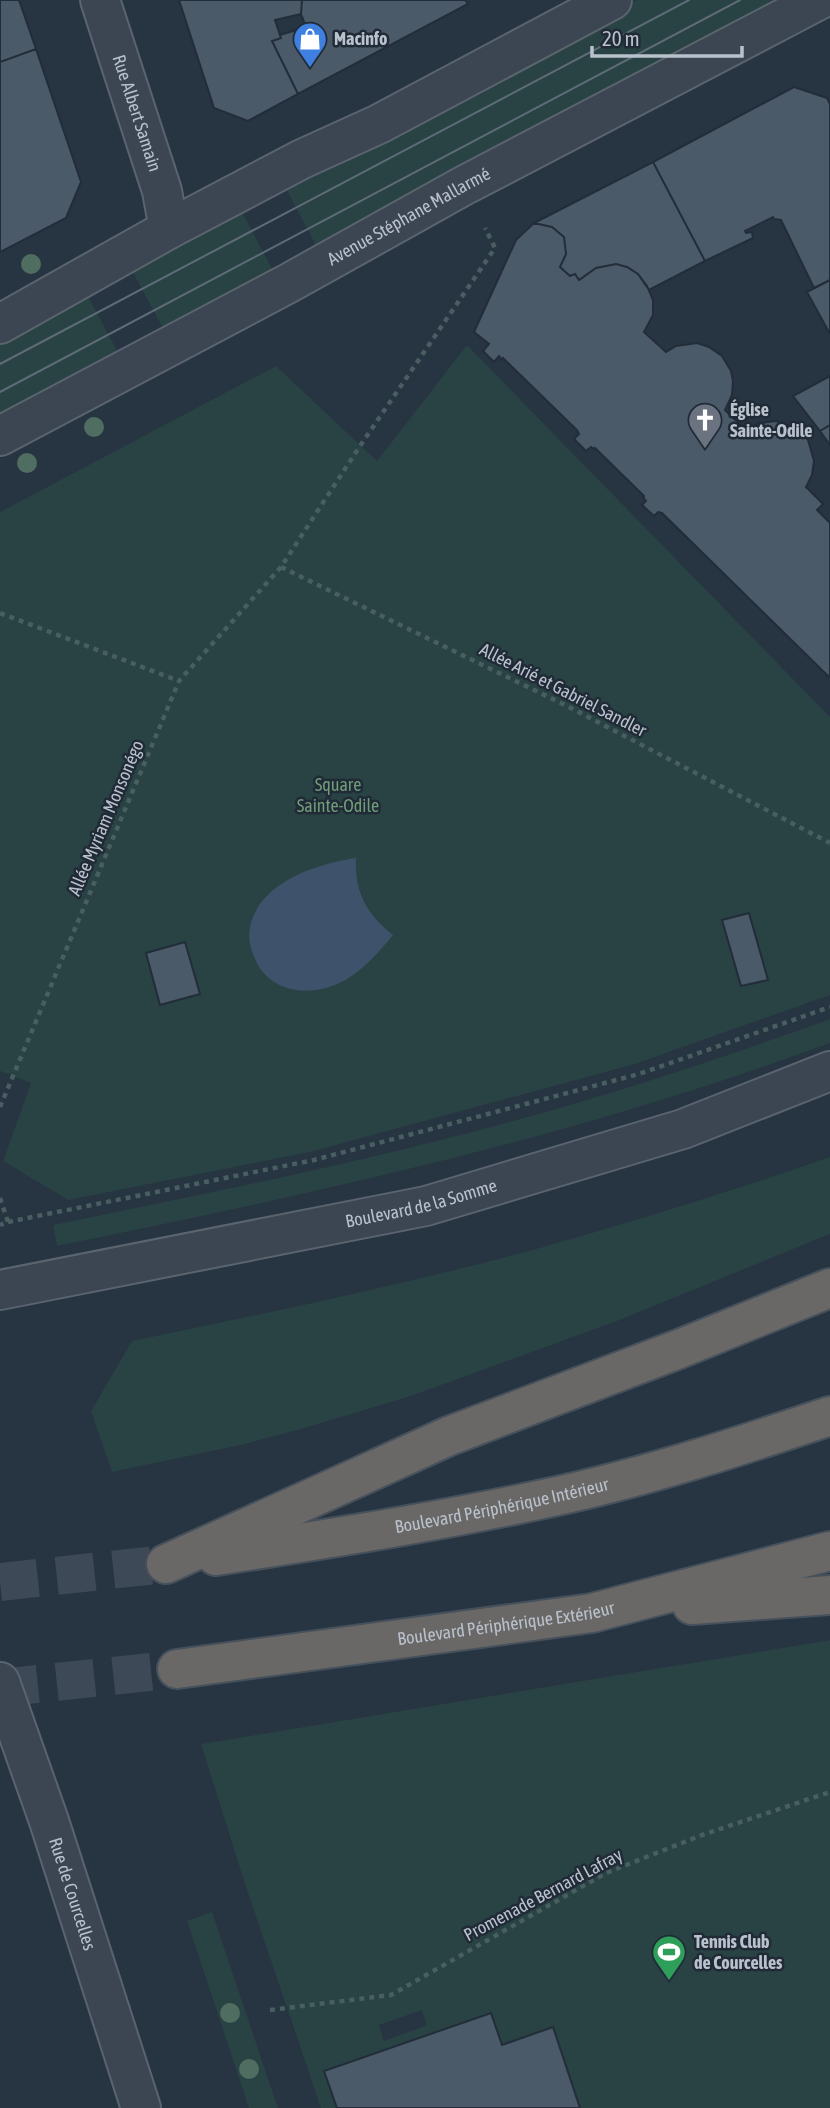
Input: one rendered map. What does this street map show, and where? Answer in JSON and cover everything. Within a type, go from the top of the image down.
[{"type":"highway","name":"Boulevard Périphérique Intérieur","points":[[830,1288],[679,1349],[449,1436],[166,1564],[412,1526],[567,1494],[682,1463],[830,1416]]},
{"type":"highway","name":"Boulevard Périphérique Extérieur","points":[[177,1669],[592,1613],[830,1551]]},
{"type":"highway","points":[[592,1613],[830,1595]]},
{"type":"street","name":"Rue Albert Samain","points":[[100,0],[162,191],[169,229]]},
{"type":"street","points":[[0,324],[169,229],[302,159],[379,124],[612,0]]},
{"type":"street","name":"Avenue Stéphane Mallarmé","points":[[0,436],[301,277],[463,186],[819,0]]},
{"type":"street","name":"Boulevard de la Somme","points":[[0,1290],[426,1206],[683,1129],[830,1071]]},
{"type":"street","name":"Rue de Courcelles","points":[[0,1682],[49,1821],[141,2108]]},
{"type":"path","name":"Allée Myriam Monsonégo","points":[[0,1107],[180,681],[281,568],[360,446],[495,248],[485,228]]},
{"type":"path","name":"Allée Arié et Gabriel Sandler","points":[[281,568],[567,706],[830,843]]},
{"type":"path","points":[[0,612],[180,681]]},
{"type":"path","points":[[0,1225],[328,1156],[639,1074],[830,1007]]},
{"type":"path","points":[[0,1198],[8,1222]]},
{"type":"path","name":"Promenade Bernard Lafray","points":[[270,2010],[391,1995],[606,1873],[702,1835],[830,1793]]},
{"type":"green space","points":[[637,0],[788,0],[320,253],[283,183],[385,134]]},
{"type":"green space","points":[[239,206],[276,276],[166,334],[129,265]]},
{"type":"green space","points":[[84,289],[121,358],[0,418],[0,337]]},
{"type":"green space","name":"Square Sainte-Odile","points":[[467,345],[830,717],[830,995],[635,1064],[310,1152],[68,1200],[3,1161],[31,1083],[0,1071],[0,512],[276,366],[377,461]]},
{"type":"green space","points":[[830,1019],[830,1043],[640,1106],[448,1160],[57,1246],[53,1225],[446,1139],[667,1075]]},
{"type":"green space","points":[[830,1157],[830,1234],[617,1321],[411,1396],[241,1445],[112,1472],[91,1411],[132,1341],[385,1287],[536,1249],[684,1205]]},
{"type":"green space","points":[[830,1640],[830,2108],[321,2108],[201,1744]],"holes":[[[422,2010],[427,2025],[384,2041],[379,2025]]]},
{"type":"green space","points":[[212,1912],[278,2108],[249,2108],[187,1921]]},
{"type":"water","points":[[356,858],[357,881],[364,901],[369,911],[393,935],[360,970],[334,985],[306,991],[280,985],[269,978],[260,968],[249,940],[251,922],[260,904],[282,883],[296,876],[327,864]]},
{"type":"building","points":[[0,0],[19,0],[36,49],[0,62]]},
{"type":"building","points":[[179,0],[302,0],[301,14],[275,20],[281,38],[272,41],[298,94],[248,121],[214,108]]},
{"type":"building","points":[[302,0],[465,0],[468,4],[298,94],[272,41],[281,38],[280,35],[306,27],[301,14]]},
{"type":"building","points":[[36,49],[81,182],[66,218],[0,252],[0,62]]},
{"type":"building","points":[[794,87],[827,98],[830,104],[830,280],[814,288],[781,220],[773,217],[745,231],[752,232],[753,238],[705,261],[653,162]]},
{"type":"building","points":[[653,162],[705,261],[649,290],[638,274],[616,264],[596,268],[579,280],[575,274],[570,276],[560,267],[566,254],[564,237],[552,227],[534,223]]},
{"type":"building","name":"Église Sainte-Odile","points":[[534,223],[552,227],[564,237],[566,254],[560,267],[570,276],[575,274],[579,280],[596,268],[616,264],[638,274],[653,300],[653,315],[644,332],[666,352],[676,346],[697,343],[722,356],[731,371],[733,381],[732,395],[725,410],[746,430],[760,423],[776,421],[796,428],[808,440],[814,461],[812,475],[806,487],[823,504],[817,510],[830,523],[830,678],[662,513],[658,512],[654,516],[642,505],[646,501],[644,496],[595,448],[591,447],[586,451],[574,439],[579,434],[577,430],[503,358],[502,360],[499,356],[494,362],[483,351],[489,344],[474,332],[516,240]]},
{"type":"building","points":[[830,280],[830,334],[807,292]]},
{"type":"building","points":[[830,376],[830,425],[820,431],[793,396]]},
{"type":"building","points":[[830,425],[830,445],[820,431]]},
{"type":"building","points":[[749,913],[768,980],[741,986],[722,920]]},
{"type":"building","points":[[185,942],[200,994],[160,1005],[146,953]]},
{"type":"building","points":[[491,2013],[502,2045],[553,2027],[580,2108],[337,2108],[324,2071]]},
{"type":"tunnel","points":[[0,1582],[166,1564]]},
{"type":"tunnel","points":[[0,1688],[177,1669]]},
{"type":"tram line","points":[[0,364],[689,0]]},
{"type":"tram line","points":[[0,392],[740,0]]},
{"type":"place","name":"Macinfo","points":[[310,69]]},
{"type":"place","name":"Église Sainte-Odile","points":[[705,450]]},
{"type":"place","name":"Tennis Club de Courcelles","points":[[669,1982]]}]
